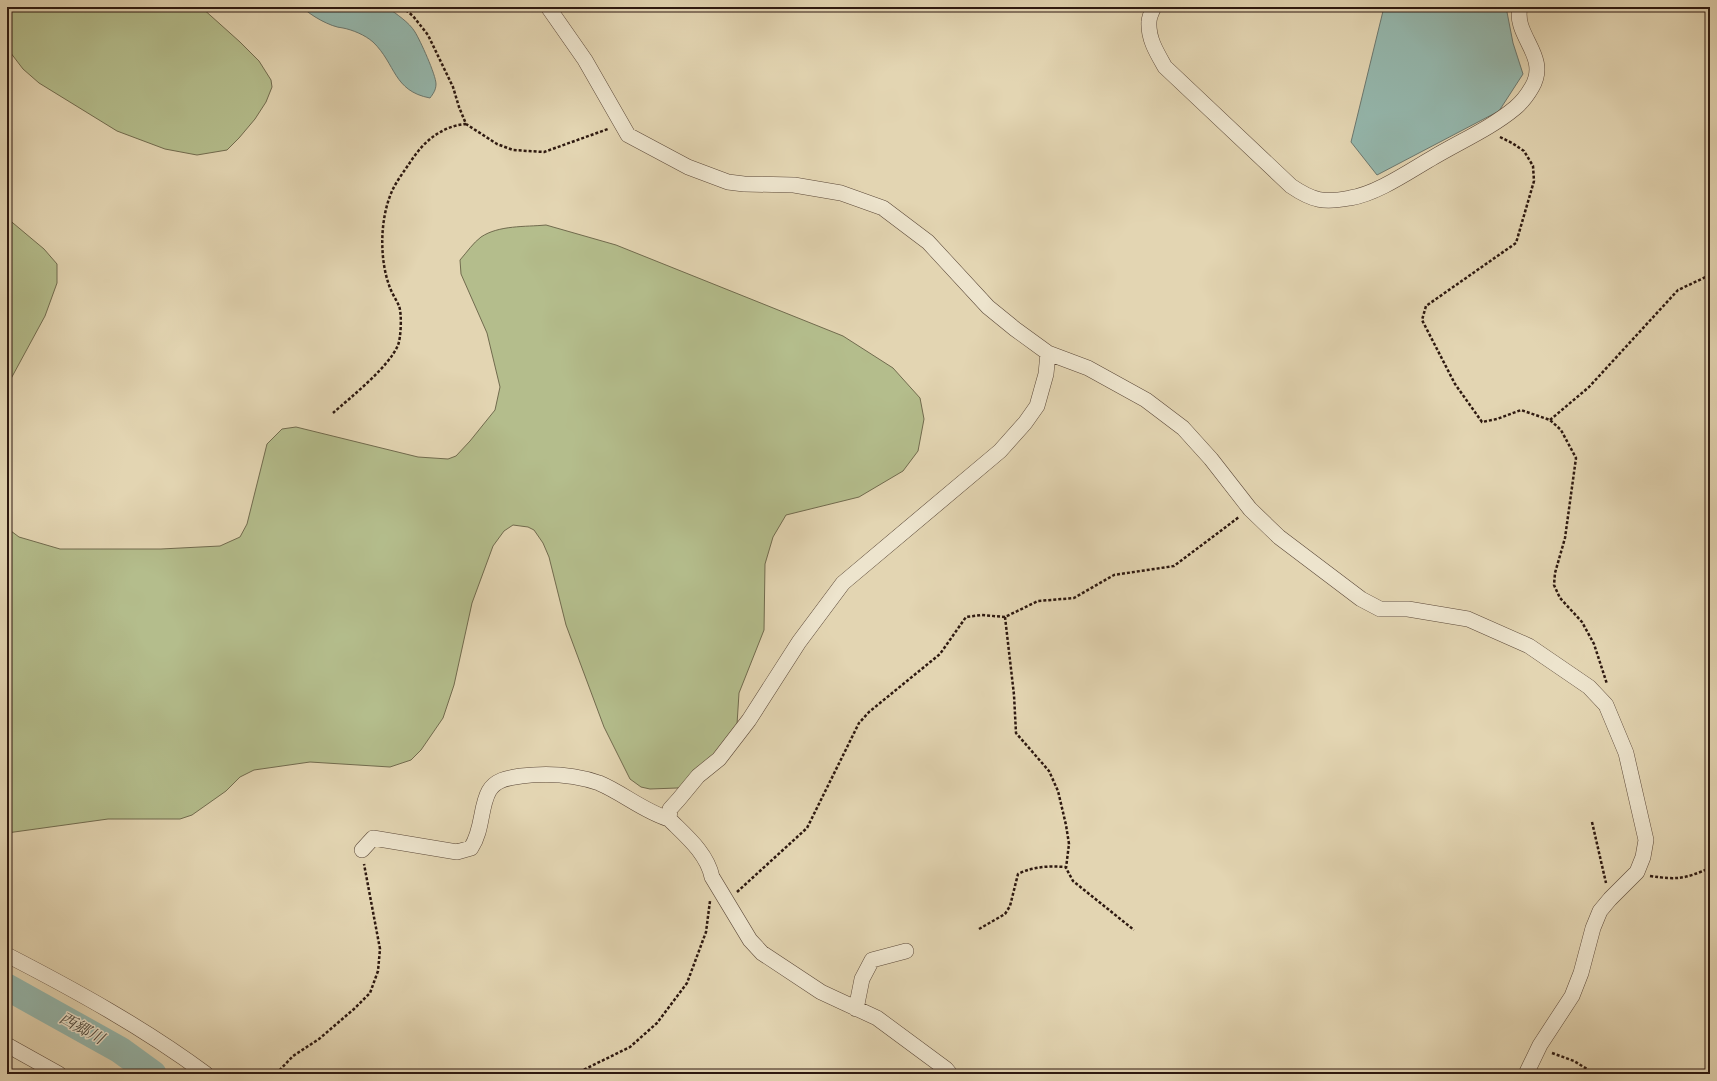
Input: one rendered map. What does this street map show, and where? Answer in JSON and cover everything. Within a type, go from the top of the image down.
[{"type":"street","points":[[548,7],[585,60],[628,135],[688,167],[728,182],[744,184],[794,184],[841,193],[883,208],[928,242],[988,308],[1048,353],[1088,368],[1146,400],[1183,428],[1211,459],[1250,508],[1279,537],[1361,599],[1380,609],[1408,610],[1468,619],[1529,646],[1589,687],[1606,705],[1626,753],[1646,840],[1643,856],[1637,872],[1610,899],[1600,912],[1593,928],[1581,973],[1572,996],[1538,1050],[1526,1074]]},
{"type":"street","points":[[1154,7],[1148,21],[1150,37],[1154,49],[1165,67],[1291,186],[1307,196],[1326,201],[1352,198],[1379,188],[1483,129],[1516,108],[1532,87],[1537,72],[1535,54],[1522,29],[1518,14],[1520,7]]},
{"type":"street","points":[[669,819],[670,809],[678,799],[698,776],[719,759],[749,720],[799,642],[843,583],[1000,451],[1025,424],[1037,406],[1046,374],[1048,353]]},
{"type":"street","points":[[362,850],[373,838],[457,852],[471,848],[477,838],[489,791],[499,780],[546,773],[578,777],[600,784],[654,814],[669,819],[700,851],[710,866],[712,877],[750,940],[762,953],[821,992],[877,1018],[946,1069],[950,1074]]},
{"type":"street","points":[[856,1008],[862,979],[872,960],[906,951]]},
{"type":"street","points":[[7,955],[57,980],[128,1022],[206,1074]]},
{"type":"street","points":[[7,1045],[59,1074]]},
{"type":"path","points":[[402,7],[413,16],[428,35],[453,87],[459,108],[466,124]]},
{"type":"path","points":[[333,414],[382,367],[398,345],[401,316],[400,308],[389,285],[384,265],[383,224],[393,189],[414,155],[427,140],[446,127],[455,124],[466,124],[497,144],[513,150],[544,152],[610,129],[620,121]]},
{"type":"path","points":[[1483,129],[1512,143],[1524,151],[1533,166],[1534,181],[1516,243],[1426,306],[1422,320],[1455,384],[1482,422],[1497,419],[1521,410],[1550,420],[1561,430],[1576,458],[1565,538],[1555,573],[1554,585],[1560,598],[1582,622],[1594,644],[1607,684],[1606,705]]},
{"type":"path","points":[[1550,420],[1589,387],[1678,290],[1710,275]]},
{"type":"path","points":[[727,901],[807,828],[859,723],[869,712],[940,654],[966,617],[982,615],[1005,617],[1038,601],[1074,598],[1114,575],[1174,566],[1250,508]]},
{"type":"path","points":[[1005,617],[1014,695],[1016,732],[1049,771],[1058,791],[1069,844],[1066,867],[1073,881],[1134,930]]},
{"type":"path","points":[[1592,822],[1610,899]]},
{"type":"path","points":[[276,1074],[293,1056],[319,1039],[370,993],[378,971],[380,949],[362,850]]},
{"type":"path","points":[[979,929],[1005,914],[1010,906],[1018,874],[1030,868],[1050,866],[1066,867]]},
{"type":"path","points":[[1637,872],[1655,877],[1684,879],[1710,868]]},
{"type":"path","points":[[575,1074],[630,1047],[657,1023],[687,983],[706,932],[712,877]]},
{"type":"path","points":[[1538,1050],[1574,1061],[1595,1074]]},
{"type":"green space","points":[[7,7],[201,7],[259,61],[271,80],[272,87],[266,102],[255,119],[227,150],[197,155],[165,149],[117,131],[39,83],[23,69],[7,48]]},
{"type":"green space","points":[[7,218],[44,249],[57,264],[57,283],[45,316],[7,386]]},
{"type":"green space","points":[[546,225],[616,245],[843,336],[893,368],[920,398],[924,419],[918,451],[903,471],[859,497],[786,515],[773,537],[765,564],[764,630],[739,693],[736,740],[728,759],[703,781],[677,788],[650,789],[641,787],[630,779],[604,727],[566,625],[549,557],[543,543],[534,530],[528,527],[513,525],[504,531],[493,546],[472,603],[454,685],[443,718],[421,750],[411,760],[390,767],[310,762],[254,770],[240,777],[226,791],[192,815],[180,819],[108,819],[7,833],[7,528],[19,537],[60,549],[161,549],[220,546],[240,537],[247,524],[267,444],[282,429],[296,427],[418,457],[448,459],[456,456],[495,410],[500,387],[487,333],[461,274],[460,260],[475,242],[488,233],[504,228]]},
{"type":"water","points":[[302,7],[387,7],[402,18],[412,28],[417,36],[433,73],[436,84],[434,92],[430,98],[418,94],[402,83],[396,76],[381,50],[370,39],[355,31],[326,23],[310,14]]},
{"type":"water","points":[[1384,7],[1506,7],[1513,43],[1523,74],[1499,111],[1377,175],[1351,142]]},
{"type":"waterway","name":"西郷川","points":[[7,987],[120,1050],[153,1074]]}]
